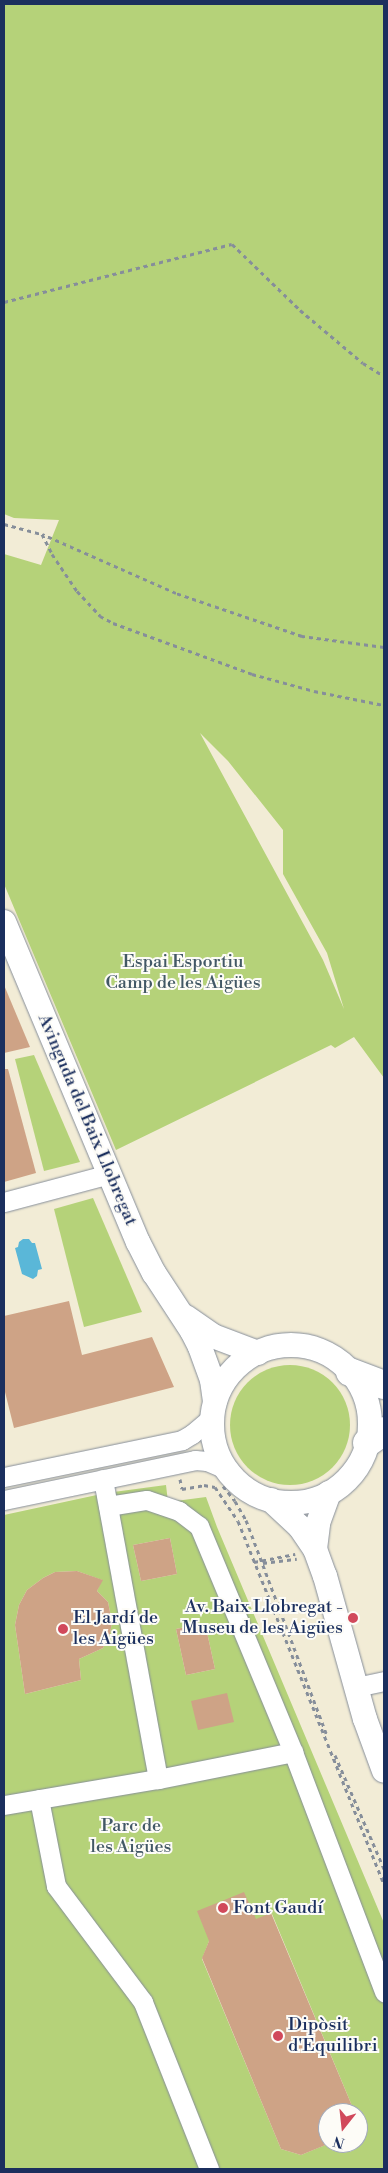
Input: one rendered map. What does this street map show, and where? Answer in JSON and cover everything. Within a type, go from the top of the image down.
[{"type":"highway","points":[[350,1372],[384,1385]]},
{"type":"main road","name":"Avinguda del Baix Llobregat","points":[[4,922],[146,1258],[200,1347],[212,1380],[214,1409]]},
{"type":"main road","name":"Avinguda del Baix Llobregat","points":[[181,1314],[213,1336],[258,1353]]},
{"type":"main road","points":[[270,1500],[301,1502],[329,1493],[344,1482],[356,1468],[376,1437],[369,1426],[368,1409],[359,1386],[350,1372],[335,1359],[307,1348],[287,1346],[258,1353],[242,1363],[228,1376],[214,1409],[214,1444],[223,1476],[270,1500],[300,1527],[384,1771]]},
{"type":"main road","points":[[308,1553],[329,1493]]},
{"type":"street","points":[[4,1202],[110,1174]]},
{"type":"street","points":[[4,1477],[182,1440],[192,1434],[214,1409]]},
{"type":"street","points":[[4,1500],[200,1460],[223,1476]]},
{"type":"street","points":[[102,1479],[158,1779]]},
{"type":"street","points":[[108,1506],[147,1500],[179,1512],[199,1526],[293,1752],[384,1992]]},
{"type":"street","points":[[356,1686],[384,1681]]},
{"type":"street","points":[[4,1805],[158,1779],[293,1752]]},
{"type":"street","points":[[39,1799],[56,1886],[143,2002],[209,2169]]},
{"type":"path","points":[[4,302],[232,244],[300,310],[363,363],[384,376]]},
{"type":"path","points":[[4,524],[42,534],[176,592],[302,636],[384,647]]},
{"type":"path","points":[[42,534],[56,560],[77,591],[100,616],[113,623],[252,674],[314,691],[384,705]]},
{"type":"path","points":[[179,1474],[182,1489],[210,1485],[219,1491],[238,1521],[328,1741],[384,1885]]},
{"type":"path","points":[[223,1476],[240,1508],[262,1561],[325,1725],[328,1741],[340,1762],[384,1869]]},
{"type":"path","points":[[254,1562],[308,1553]]},
{"type":"green space","name":"Espai Esportiu Camp de les Aigües","points":[[4,4],[384,4],[384,1078],[354,1037],[335,1048],[331,1045],[116,1150],[4,884],[4,554],[41,565],[59,520],[14,518],[4,514]],"holes":[[[200,733],[228,761],[283,830],[283,874],[327,953],[344,1009],[323,960]]]},
{"type":"green space","points":[[34,1055],[80,1162],[44,1171],[15,1059]]},
{"type":"green space","points":[[93,1198],[142,1312],[84,1327],[54,1209]]},
{"type":"green space","points":[[290,1365],[302,1366],[313,1370],[323,1375],[332,1383],[340,1392],[345,1402],[349,1413],[349,1437],[345,1448],[340,1458],[332,1467],[323,1475],[313,1480],[302,1484],[290,1485],[278,1484],[267,1480],[257,1475],[248,1467],[240,1458],[235,1448],[231,1437],[230,1425],[231,1413],[235,1402],[240,1392],[248,1383],[257,1375],[267,1370],[278,1366]]},
{"type":"green space","name":"Parc de les Aigües","points":[[166,1485],[168,1502],[206,1497],[384,1923],[384,2169],[4,2169],[4,1515],[106,1493]],"holes":[[[170,1538],[177,1574],[141,1581],[133,1545]],[[77,1571],[102,1580],[97,1591],[108,1602],[112,1622],[110,1634],[103,1648],[79,1659],[81,1680],[25,1694],[15,1625],[19,1605],[27,1590],[43,1578],[55,1572]],[[205,1623],[215,1669],[186,1675],[176,1629]],[[272,1914],[351,2103],[368,2103],[368,2153],[318,2153],[318,2148],[301,2155],[281,2149],[202,1959],[211,1936]]]},
{"type":"water","points":[[23,1239],[29,1239],[32,1243],[35,1243],[42,1269],[38,1270],[37,1276],[33,1279],[22,1274],[15,1248],[18,1247],[19,1242]]},
{"type":"building","points":[[4,985],[30,1047],[4,1053]]},
{"type":"building","points":[[4,1069],[8,1069],[36,1173],[4,1182]]},
{"type":"building","points":[[69,1301],[82,1355],[152,1337],[174,1387],[14,1428],[4,1388],[4,1316]]},
{"type":"building","points":[[170,1538],[177,1574],[141,1581],[133,1545]]},
{"type":"building","name":"El Jardí de les Aigües","points":[[77,1571],[103,1580],[97,1591],[108,1602],[112,1622],[110,1634],[103,1648],[79,1659],[81,1680],[25,1694],[15,1625],[19,1605],[27,1590],[43,1578],[55,1572]]},
{"type":"building","points":[[205,1623],[215,1669],[186,1675],[176,1629]]},
{"type":"building","points":[[227,1693],[234,1722],[198,1730],[191,1701]]},
{"type":"building","name":"Dipòsit d'Equilibri","points":[[244,1892],[256,1919],[271,1913],[351,2103],[318,2103],[318,2148],[301,2155],[281,2149],[202,1958],[209,1941],[197,1911]]},
{"type":"place","name":"Av. Baix Llobregat - Museu de les Aigües","points":[[353,1618]]},
{"type":"place","name":"El Jardí de les Aigües","points":[[63,1629]]},
{"type":"place","name":"Font Gaudí","points":[[223,1908]]},
{"type":"place","name":"Dipòsit d'Equilibri","points":[[278,2036]]}]
